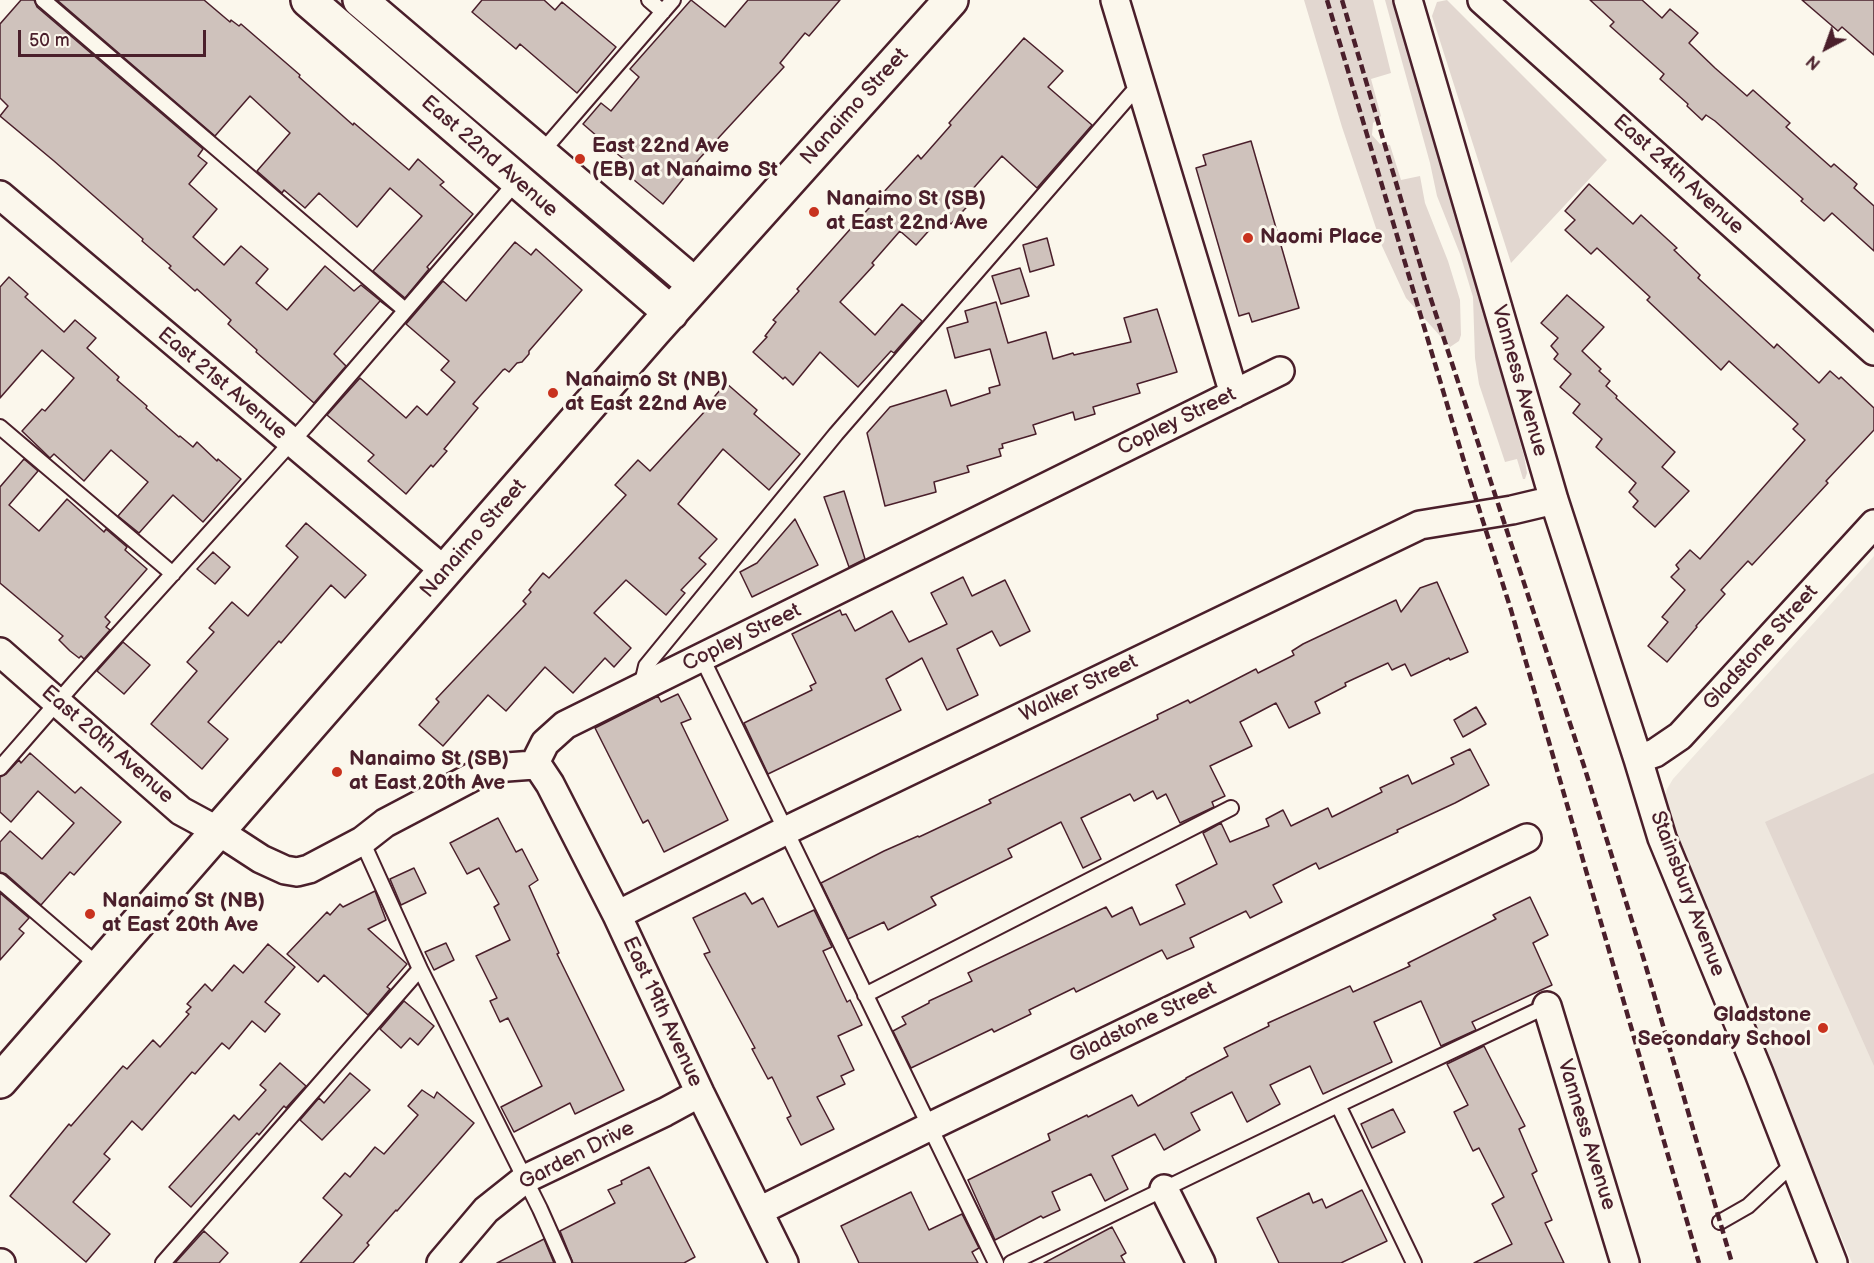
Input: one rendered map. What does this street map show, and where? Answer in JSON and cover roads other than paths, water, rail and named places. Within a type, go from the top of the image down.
[{"type":"main road","name":"East 22nd Avenue","points":[[308,0],[671,313]]},
{"type":"main road","name":"East 22nd Avenue","points":[[360,0],[695,285]]},
{"type":"main road","name":"Nanaimo Street","points":[[0,1081],[945,2]]},
{"type":"street","points":[[1115,0],[1234,394]]},
{"type":"street","name":"Vanness Avenue","points":[[1408,0],[1554,500],[1638,759]]},
{"type":"street","name":"East 24th Avenue","points":[[1482,0],[1874,351]]},
{"type":"street","name":"East 21st Avenue","points":[[0,195],[446,572]]},
{"type":"street","name":"Copley Street","points":[[534,765],[545,743],[565,725],[1280,371]]},
{"type":"street","name":"Walker Street","points":[[617,915],[785,831],[1419,525],[1512,510],[1554,500]]},
{"type":"street","name":"Gladstone Street","points":[[1638,759],[1656,753],[1680,736],[1874,524]]},
{"type":"street","name":"East 20th Avenue","points":[[0,652],[182,811],[218,831]]},
{"type":"street","name":"Stainsbury Avenue","points":[[1638,759],[1662,838],[1759,1073],[1833,1263]]},
{"type":"street","points":[[218,831],[261,859],[285,870],[297,872],[309,869],[362,841],[385,823],[478,774],[507,767],[534,765]]},
{"type":"street","name":"East 19th Avenue","points":[[534,765],[540,769],[550,784],[617,915],[700,1093],[784,1263]]},
{"type":"street","name":"Gladstone Street","points":[[759,1211],[1527,838]]},
{"type":"street","name":"Vanness Avenue","points":[[1547,1006],[1625,1263]]},
{"type":"street","name":"Garden Drive","points":[[441,1263],[486,1210],[525,1179],[700,1093]]},
{"type":"street","points":[[1164,1189],[1201,1263]]},
{"type":"lane","points":[[43,0],[405,310]]},
{"type":"lane","points":[[649,0],[663,12]]},
{"type":"lane","points":[[540,154],[674,0]]},
{"type":"lane","points":[[640,689],[646,666],[836,434],[1131,94],[1143,89]]},
{"type":"lane","points":[[0,768],[291,442],[517,181]]},
{"type":"lane","points":[[0,427],[173,574]]},
{"type":"lane","points":[[702,658],[996,1263]]},
{"type":"lane","points":[[865,995],[1231,808]]},
{"type":"lane","points":[[362,841],[420,969],[525,1179],[564,1263]]},
{"type":"lane","points":[[0,881],[100,967]]},
{"type":"lane","points":[[163,1263],[420,969]]},
{"type":"lane","points":[[1011,1263],[1547,1006]]},
{"type":"lane","points":[[1338,1105],[1414,1263]]},
{"type":"lane","points":[[1720,1222],[1748,1206],[1794,1164]]},
{"type":"railway","points":[[1327,0],[1463,458],[1511,610],[1699,1263]]},
{"type":"railway","points":[[1342,0],[1426,284],[1584,766],[1644,960],[1732,1263]]},
{"type":"place","name":"East 22nd Ave (EB) at Nanaimo St","points":[[580,159]]},
{"type":"place","name":"Nanaimo St (SB) at East 22nd Ave","points":[[814,212]]},
{"type":"place","name":"Naomi Place","points":[[1248,238]]},
{"type":"place","name":"Nanaimo St (NB) at East 22nd Ave","points":[[553,393]]},
{"type":"place","name":"Nanaimo St (SB) at East 20th Ave","points":[[337,772]]},
{"type":"place","name":"Nanaimo St (NB) at East 20th Ave","points":[[90,914]]},
{"type":"place","name":"Gladstone Secondary School","points":[[1823,1028]]}]
